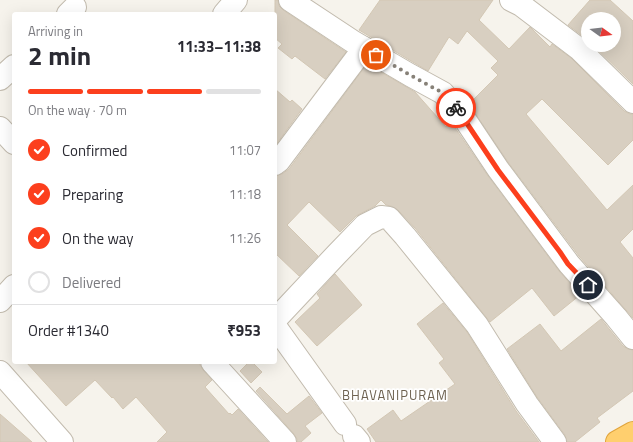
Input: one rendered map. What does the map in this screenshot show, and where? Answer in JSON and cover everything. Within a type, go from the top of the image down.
[{"type":"highway","points":[[618,442],[633,433]]},
{"type":"street","points":[[226,12],[236,0]]},
{"type":"street","points":[[290,0],[352,41],[443,93],[462,116],[498,170],[568,264],[633,338]]},
{"type":"street","points":[[511,0],[521,5],[579,49],[633,102]]},
{"type":"street","points":[[277,162],[364,48]]},
{"type":"street","points":[[0,79],[12,68]]},
{"type":"street","points":[[0,128],[12,141]]},
{"type":"street","points":[[277,318],[365,225],[381,217],[389,218],[477,325],[527,404],[555,442]]},
{"type":"street","points":[[0,301],[12,288]]},
{"type":"street","points":[[277,329],[353,434]]},
{"type":"street","points":[[225,366],[284,442]]},
{"type":"street","points":[[0,372],[62,442]]},
{"type":"building","points":[[275,0],[278,0],[279,6],[283,10],[346,52],[325,79],[295,56],[292,59],[278,48],[282,44],[277,40],[277,12],[275,12]]},
{"type":"building","points":[[380,0],[493,0],[479,20],[509,49],[530,27],[550,47],[552,44],[571,58],[624,111],[633,114],[633,140],[608,165],[542,99],[526,114],[607,210],[633,185],[633,229],[620,242],[633,258],[633,318],[579,256],[508,162],[469,104],[498,75],[491,68],[498,61],[467,31],[458,44],[449,37],[428,71],[359,30]]},
{"type":"building","points":[[590,0],[610,0],[633,21],[633,84],[600,52],[621,52],[621,12],[581,12],[581,35],[568,25]]},
{"type":"building","points":[[367,64],[415,92],[446,127],[451,122],[488,176],[559,271],[580,295],[554,316],[532,288],[490,322],[415,228],[398,210],[386,205],[381,200],[375,206],[356,216],[340,232],[309,202],[287,225],[318,256],[299,276],[277,255],[277,175],[289,169]]},
{"type":"building","points":[[277,91],[290,102],[292,100],[302,109],[277,143]]},
{"type":"building","points":[[335,274],[362,305],[317,346],[295,322],[320,298],[317,294]]},
{"type":"building","points":[[443,303],[467,332],[516,411],[539,442],[376,442],[367,429],[393,410],[401,421],[455,384],[439,363],[444,359],[417,324]]},
{"type":"building","points":[[601,319],[623,346],[633,350],[633,391],[597,418],[600,422],[575,442],[567,442],[565,435],[537,397],[507,349],[540,324],[561,351]]},
{"type":"building","points":[[28,364],[200,364],[212,380],[205,387],[229,414],[230,413],[232,415],[238,409],[268,442],[157,442],[167,432],[136,397],[123,409],[95,380],[66,406]]},
{"type":"building","points":[[247,364],[254,364],[262,372],[251,383],[240,371]]},
{"type":"building","points":[[260,387],[287,414],[309,396],[322,413],[305,426],[311,433],[301,442],[297,442],[294,434],[256,391]]},
{"type":"building","points":[[0,414],[32,442],[0,442]]},
{"type":"way so far","points":[[376,55],[443,93],[456,108]]},
{"type":"district","name":"BHAVANIPURAM","points":[[395,395]]},
{"type":"route","points":[[456,108],[498,170],[568,264],[588,285]]}]
